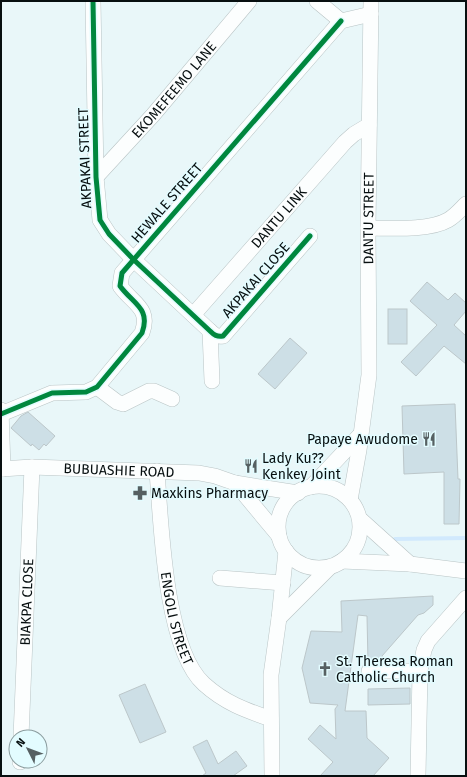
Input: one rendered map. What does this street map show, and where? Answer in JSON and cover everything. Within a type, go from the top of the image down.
[{"type":"street","name":"AKPAKAI STREET","points":[[93,1],[96,177],[100,220],[109,234],[134,260],[213,334]]},
{"type":"street","name":"EKOMEFEEMO LANE","points":[[96,177],[153,115],[249,1]]},
{"type":"street","points":[[317,1],[341,21],[371,8]]},
{"type":"street","name":"DANTU STREET","points":[[350,500],[360,450],[360,435],[369,375],[368,228],[371,8]]},
{"type":"street","name":"HEWALE STREET","points":[[97,387],[142,333],[146,322],[144,312],[120,286],[122,273],[341,21]]},
{"type":"street","name":"DANTU LINK","points":[[193,315],[345,142],[354,134],[369,125]]},
{"type":"street","points":[[368,228],[404,228],[438,224],[455,215],[466,204]]},
{"type":"street","name":"AKPAKAI CLOSE","points":[[213,334],[223,336],[310,236]]},
{"type":"street","points":[[212,380],[213,334]]},
{"type":"street","points":[[1,414],[52,393],[86,392],[97,387],[117,402],[123,404],[149,391],[154,391],[172,399]]},
{"type":"street","points":[[1,410],[2,469]]},
{"type":"street","points":[[360,435],[305,490],[288,501],[282,512],[279,524],[280,536],[286,551],[295,560],[306,566],[318,568],[336,564],[410,564],[466,571]]},
{"type":"street","name":"BUBUASHIE ROAD","points":[[2,469],[32,467],[199,473],[215,476],[235,483],[305,490]]},
{"type":"street","name":"BIAKPA CLOSE","points":[[21,729],[32,467]]},
{"type":"street","name":"ENGOLI STREET","points":[[157,472],[163,554],[174,618],[182,648],[195,672],[203,683],[230,704],[271,719]]},
{"type":"street","points":[[235,483],[280,536]]},
{"type":"street","points":[[279,618],[336,564],[351,553],[357,543],[360,531],[360,519],[356,508],[350,500],[339,491],[325,487],[305,490]]},
{"type":"street","points":[[360,519],[410,564]]},
{"type":"street","points":[[272,776],[271,675],[286,551]]},
{"type":"street","points":[[220,578],[283,583]]},
{"type":"street","points":[[418,776],[420,671],[424,650],[428,641],[466,598]]},
{"type":"street","points":[[369,671],[420,671]]},
{"type":"building","points":[[427,282],[448,300],[455,293],[466,303],[466,311],[454,325],[466,336],[466,364],[444,346],[416,376],[401,362],[437,325],[410,301]]},
{"type":"building","points":[[388,309],[407,309],[407,344],[388,344]]},
{"type":"building","points":[[290,338],[307,353],[275,389],[258,374]]},
{"type":"building","points":[[455,404],[458,479],[460,479],[459,524],[444,524],[444,472],[404,474],[402,406]]},
{"type":"building","points":[[28,412],[55,436],[46,446],[44,444],[39,450],[32,444],[31,446],[11,428],[21,416]]},
{"type":"building","points":[[433,596],[433,605],[424,613],[418,615],[382,656],[382,662],[368,662],[367,616],[358,615],[345,711],[366,711],[367,738],[389,758],[373,776],[320,776],[333,762],[308,739],[320,725],[336,739],[335,709],[338,705],[310,703],[302,668],[311,631],[342,632],[341,601]]},
{"type":"building","points":[[145,684],[166,732],[140,743],[119,695]]},
{"type":"building","points":[[410,688],[410,704],[368,705],[368,689]]},
{"type":"building","points":[[207,740],[218,764],[236,751],[247,766],[233,776],[202,776],[206,773],[193,747]]},
{"type":"waterway","points":[[395,539],[466,538]]},
{"type":"cycle path","points":[[93,1],[96,177],[100,220],[109,234],[134,260],[211,332],[221,336],[223,336],[310,236]]},
{"type":"cycle path","points":[[1,414],[52,393],[86,392],[97,387],[142,333],[144,325],[144,318],[139,307],[120,286],[122,273],[341,21]]},
{"type":"place","name":"Papaye Awudome","points":[[429,439]]},
{"type":"place","name":"Lady Ku?? Kenkey Joint","points":[[251,466]]},
{"type":"place","name":"Maxkins Pharmacy","points":[[140,493]]},
{"type":"place","name":"St. Theresa Roman Catholic Church","points":[[325,669]]}]
